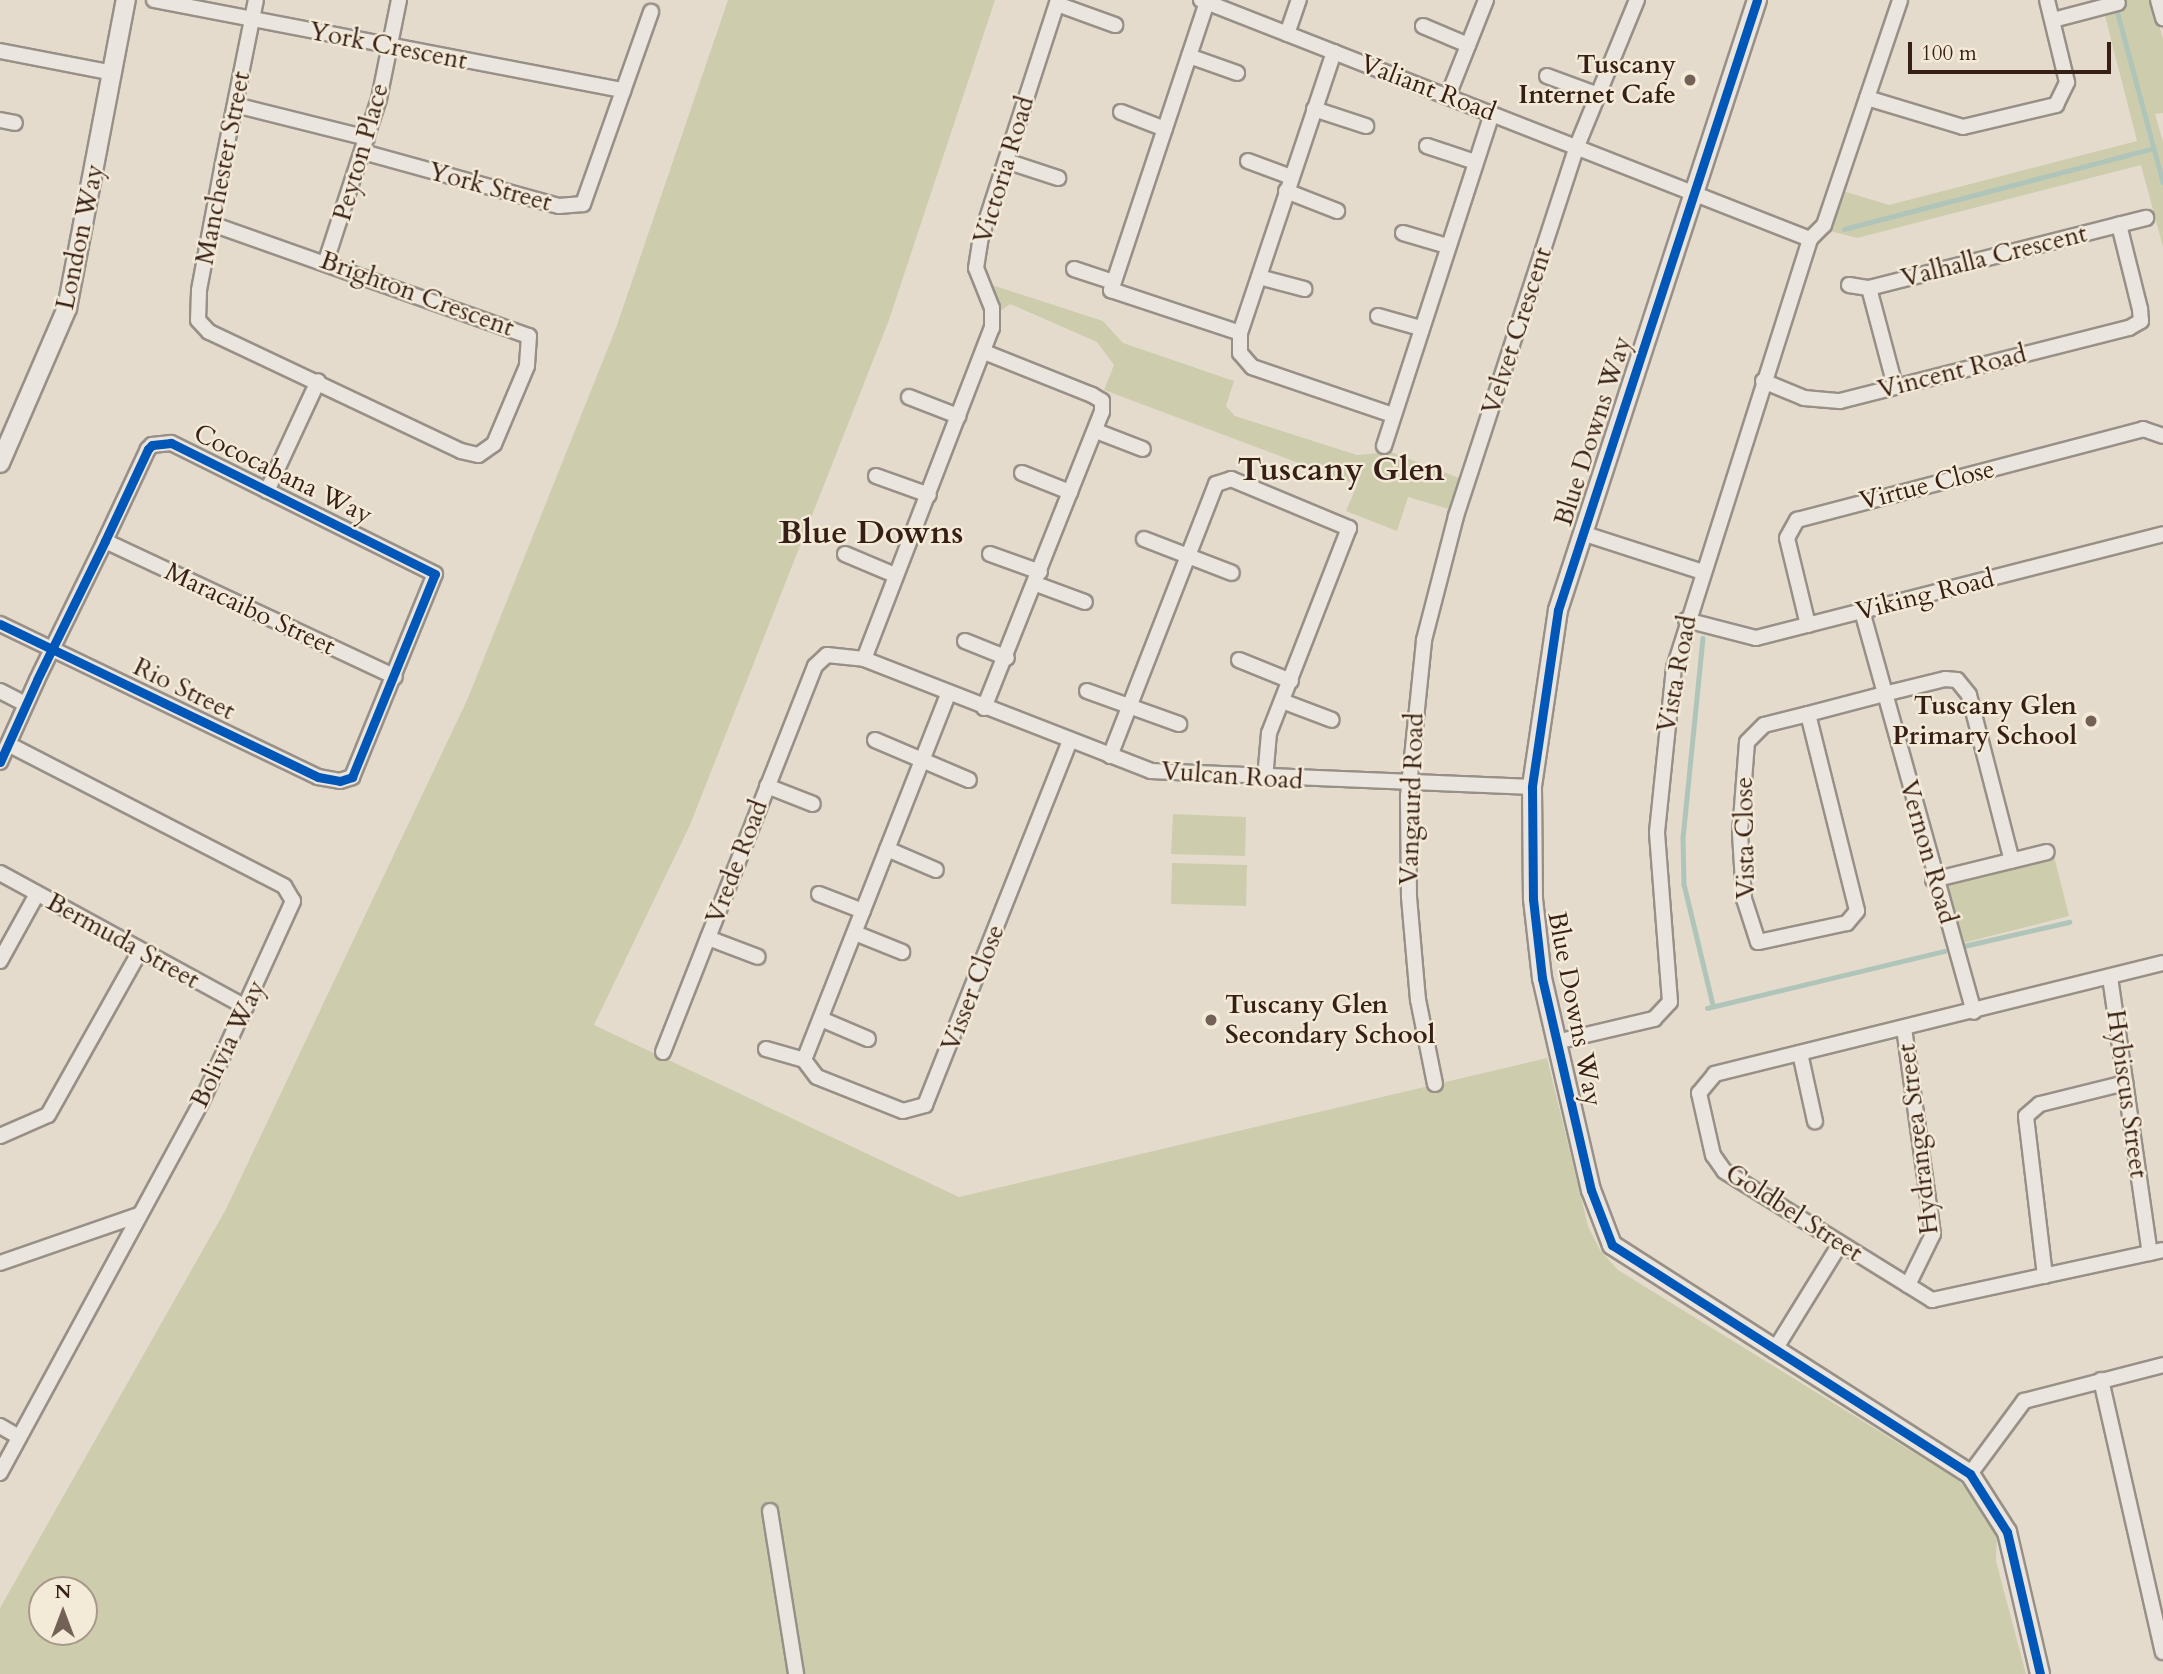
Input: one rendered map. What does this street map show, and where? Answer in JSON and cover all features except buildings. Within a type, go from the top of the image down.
[{"type":"street","name":"London Way","points":[[0,463],[61,329],[126,0]]},
{"type":"street","name":"York Crescent","points":[[154,0],[623,90]]},
{"type":"street","name":"Manchester Street","points":[[209,332],[197,311],[256,0]]},
{"type":"street","name":"Peyton Place","points":[[326,261],[365,145],[399,0]]},
{"type":"street","points":[[1287,34],[1299,0]]},
{"type":"street","points":[[1448,96],[1486,0]]},
{"type":"street","name":"Velvet Crescent","points":[[1455,516],[1577,146],[1596,94],[1637,0]]},
{"type":"street","name":"Blue Downs Way","points":[[1757,0],[1555,623],[1532,787],[1533,899],[1556,1042],[1591,1190],[1612,1245],[1970,1474],[2007,1532],[2040,1674]]},
{"type":"street","name":"Vista Road","points":[[1556,1042],[1654,1019],[1670,1002],[1658,800],[1668,706],[1686,620],[1810,239],[1824,225],[1900,0]]},
{"type":"street","points":[[1867,98],[1963,127],[2049,108],[2067,88],[2047,0]]},
{"type":"street","points":[[2158,0],[2163,18]]},
{"type":"street","points":[[1204,1],[1189,56],[1111,290],[1240,333]]},
{"type":"street","name":"Valiant Road","points":[[1204,1],[1810,239]]},
{"type":"street","name":"Victoria Road","points":[[864,659],[984,352],[992,307],[978,276],[977,254],[1058,2],[1115,25]]},
{"type":"street","points":[[2053,20],[2119,3]]},
{"type":"street","name":"York Street","points":[[235,105],[574,207],[593,189],[623,90],[651,12]]},
{"type":"street","points":[[1423,26],[1468,45]]},
{"type":"street","points":[[0,51],[113,73]]},
{"type":"street","points":[[1334,52],[1240,333],[1240,353],[1252,367],[1392,415]]},
{"type":"street","points":[[1189,56],[1237,73]]},
{"type":"street","points":[[1547,76],[1596,94]]},
{"type":"street","points":[[1314,109],[1366,126]]},
{"type":"street","points":[[1121,112],[1165,129]]},
{"type":"street","points":[[1384,446],[1420,328],[1492,114]]},
{"type":"street","points":[[1427,146],[1475,162]]},
{"type":"street","points":[[1006,161],[1058,178]]},
{"type":"street","points":[[1248,161],[1337,211]]},
{"type":"street","name":"Valhalla Crescent","points":[[1849,285],[1869,288],[2146,218]]},
{"type":"street","name":"Brighton Crescent","points":[[209,332],[478,455],[494,444],[531,347],[518,327],[212,224]]},
{"type":"street","name":"Valhalla Crescent","points":[[2119,225],[2141,321]]},
{"type":"street","points":[[1403,233],[1447,246]]},
{"type":"street","points":[[1074,269],[1113,282]]},
{"type":"street","points":[[1259,277],[1304,289]]},
{"type":"street","name":"Valhalla Crescent","points":[[1869,288],[1895,386]]},
{"type":"street","points":[[1377,316],[1420,328]]},
{"type":"street","name":"Vincent Road","points":[[1763,381],[1819,401],[1895,386],[2141,321]]},
{"type":"street","points":[[984,352],[1102,401],[1096,431],[1007,658],[984,708]]},
{"type":"street","points":[[267,491],[318,381]]},
{"type":"street","points":[[909,397],[958,416]]},
{"type":"street","name":"Virtue Close","points":[[1808,625],[1787,538],[1797,520],[2143,429],[2163,436]]},
{"type":"street","points":[[1096,431],[1143,449]]},
{"type":"street","name":"Cococabana Way","points":[[0,762],[148,449],[159,442],[431,568],[435,584],[352,776]]},
{"type":"street","points":[[1022,473],[1070,492]]},
{"type":"street","points":[[876,476],[929,495]]},
{"type":"street","points":[[1110,757],[1127,705],[1216,484],[1226,478],[1349,528],[1267,743],[1265,779]]},
{"type":"street","name":"Vangaurd Road","points":[[1435,1084],[1413,956],[1409,783],[1424,640],[1455,516]]},
{"type":"street","points":[[1582,533],[1700,571]]},
{"type":"street","name":"Viking Road","points":[[1686,620],[1751,638],[2163,534]]},
{"type":"street","points":[[1144,539],[1232,573]]},
{"type":"street","name":"Maracaibo Street","points":[[105,541],[395,677]]},
{"type":"street","points":[[845,554],[895,575]]},
{"type":"street","points":[[990,554],[1085,602]]},
{"type":"street","name":"Vernon Road","points":[[1862,611],[1933,880],[1975,1012]]},
{"type":"street","name":"Rio Street","points":[[0,624],[318,776],[352,776]]},
{"type":"street","points":[[965,641],[1007,658]]},
{"type":"street","name":"Vulcan Road","points":[[827,655],[864,659],[1110,757],[1172,775],[1532,787]]},
{"type":"street","name":"Vrede Road","points":[[663,1052],[815,666],[827,655]]},
{"type":"street","points":[[1239,660],[1291,681]]},
{"type":"street","name":"Vista Close","points":[[1808,714],[1857,911],[1847,923],[1762,944],[1752,935],[1742,887],[1747,742],[1758,728],[1808,714],[1884,694],[1945,679],[1965,687],[2011,861]]},
{"type":"street","points":[[0,691],[26,704]]},
{"type":"street","points":[[1087,691],[1179,724]]},
{"type":"street","points":[[804,1060],[948,694]]},
{"type":"street","points":[[1282,701],[1332,720]]},
{"type":"street","points":[[875,740],[969,780]]},
{"type":"street","name":"Visser Close","points":[[766,1049],[804,1060],[817,1077],[903,1111],[925,1105],[1070,741]]},
{"type":"street","name":"Bolivia Way","points":[[0,1473],[139,1216],[246,1007],[292,907],[284,886],[8,744]]},
{"type":"street","name":"Vrede Road","points":[[767,786],[813,804]]},
{"type":"street","points":[[887,849],[936,870]]},
{"type":"street","points":[[1933,880],[2047,852]]},
{"type":"street","name":"Bermuda Street","points":[[0,873],[246,1007]]},
{"type":"street","points":[[0,961],[37,894]]},
{"type":"street","points":[[819,894],[863,911]]},
{"type":"street","points":[[855,933],[902,952]]},
{"type":"street","name":"Vrede Road","points":[[708,938],[758,957]]},
{"type":"street","points":[[0,1136],[48,1115],[140,951]]},
{"type":"street","name":"Goldbel Street","points":[[2156,1251],[1943,1301],[1908,1285],[1724,1171],[1713,1156],[1699,1099],[1710,1076],[2163,963]]},
{"type":"street","name":"Hybiscus Street","points":[[2110,977],[2125,1083],[2156,1251]]},
{"type":"street","points":[[821,1019],[868,1039]]},
{"type":"street","name":"Hydrangea Street","points":[[1904,1028],[1933,1234],[1908,1285]]},
{"type":"street","points":[[1800,1054],[1815,1121]]},
{"type":"street","points":[[2045,1276],[2026,1116],[2036,1105],[2125,1083]]},
{"type":"street","points":[[0,1263],[139,1216]]},
{"type":"street","points":[[1774,1351],[1840,1244]]},
{"type":"street","points":[[1970,1474],[2017,1406],[2101,1380],[2163,1365]]},
{"type":"street","points":[[2101,1380],[2163,1652]]},
{"type":"street","points":[[0,1426],[19,1437]]},
{"type":"street","points":[[770,1511],[796,1674]]},
{"type":"green space","points":[[728,0],[995,0],[889,320],[690,825],[594,1025],[959,1197],[1547,1058],[1588,1226],[1600,1250],[1618,1270],[1958,1480],[1981,1505],[1997,1537],[1996,1561],[2026,1674],[0,1674],[0,1608],[226,1209],[468,698],[616,328]]},
{"type":"green space","points":[[2101,0],[2152,0],[2163,39],[2163,113],[2155,114],[2163,142],[2163,247],[2141,165],[1857,238],[1830,231],[1843,191],[1889,205],[2137,141]]},
{"type":"green space","points":[[989,284],[1103,321],[1123,343],[1234,381],[1226,406],[1235,416],[1357,455],[1391,452],[1462,479],[1452,510],[1408,497],[1397,531],[1346,511],[1357,485],[1104,390],[1114,365],[1097,342],[1010,304],[999,312]]},
{"type":"green space","points":[[1173,814],[1246,817],[1245,856],[1171,854]]},
{"type":"green space","points":[[2054,856],[2069,916],[1959,944],[1945,893],[1950,885]]},
{"type":"green space","points":[[1172,863],[1247,865],[1246,906],[1171,904]]},
{"type":"waterway","points":[[2118,14],[2163,182]]},
{"type":"waterway","points":[[1844,229],[2154,148]]},
{"type":"waterway","points":[[1703,638],[1683,837],[1684,884],[1713,1005]]},
{"type":"waterway","points":[[1964,946],[2069,922]]},
{"type":"waterway","points":[[1707,1008],[1944,951]]},
{"type":"cycle path","points":[[1757,0],[1558,610],[1532,787],[1533,899],[1542,978],[1591,1190],[1612,1245],[1970,1474],[2007,1532],[2040,1674]]},
{"type":"cycle path","points":[[0,624],[52,649],[318,777],[340,781],[352,777],[435,574],[171,443],[152,445],[148,449],[105,541],[52,649],[37,680],[0,762]]},
{"type":"place","name":"Tuscany Internet Cafe","points":[[1690,80]]},
{"type":"place","name":"Tuscany Glen Primary School","points":[[2091,721]]},
{"type":"place","name":"Tuscany Glen Secondary School","points":[[1211,1020]]},
{"type":"district","name":"Tuscany Glen","points":[[1341,470]]},
{"type":"district","name":"Blue Downs","points":[[871,533]]}]
